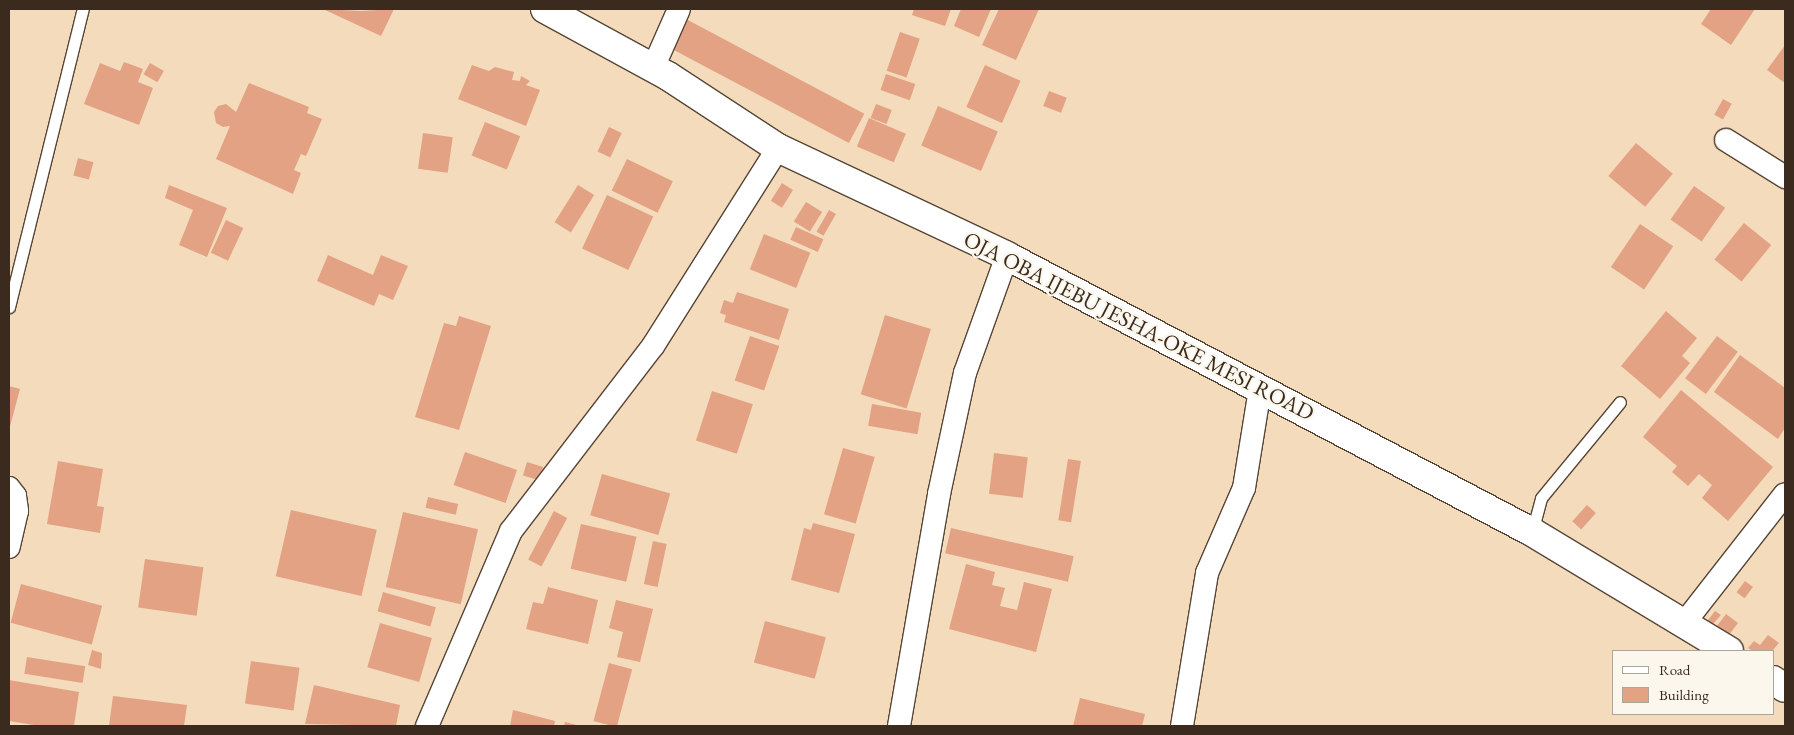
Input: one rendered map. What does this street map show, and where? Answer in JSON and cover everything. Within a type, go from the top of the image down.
[{"type":"main road","name":"OJA OBA IJEBU JESHA-OKE MESI ROAD","points":[[544,9],[653,68],[778,148],[1007,256],[1260,388],[1532,532],[1685,622],[1728,650]]},
{"type":"main road","points":[[1774,681],[1785,688]]},
{"type":"street","points":[[653,68],[679,9]]},
{"type":"street","points":[[1726,140],[1785,177]]},
{"type":"street","points":[[427,726],[511,531],[653,346],[778,148]]},
{"type":"street","points":[[899,726],[939,494],[965,373],[1007,256]]},
{"type":"street","points":[[1182,726],[1208,574],[1244,488],[1260,388]]},
{"type":"street","points":[[9,488],[15,496],[17,511],[9,547]]},
{"type":"street","points":[[1685,622],[1785,494]]},
{"type":"lane","points":[[9,306],[83,9]]},
{"type":"lane","points":[[1532,532],[1541,498],[1620,402]]},
{"type":"building","points":[[323,9],[361,11],[394,9],[381,36]]},
{"type":"building","points":[[914,9],[951,9],[945,26],[912,15]]},
{"type":"building","points":[[961,9],[991,9],[979,37],[954,26]]},
{"type":"building","points":[[999,9],[1039,9],[1016,60],[982,45]]},
{"type":"building","points":[[1711,9],[1755,9],[1731,45],[1701,24]]},
{"type":"building","points":[[686,19],[864,114],[849,143],[671,48]]},
{"type":"building","points":[[900,32],[920,39],[907,78],[887,71]]},
{"type":"building","points":[[1785,45],[1785,83],[1767,70]]},
{"type":"building","points":[[124,62],[143,69],[138,82],[153,88],[139,125],[84,104],[100,63],[120,71]]},
{"type":"building","points":[[150,63],[164,71],[157,82],[144,74]]},
{"type":"building","points":[[472,65],[489,71],[495,67],[514,72],[512,80],[520,81],[521,76],[530,81],[526,85],[540,90],[526,126],[458,99]]},
{"type":"building","points":[[985,65],[1021,81],[1002,123],[966,107]]},
{"type":"building","points":[[886,74],[915,84],[910,100],[880,90]]},
{"type":"building","points":[[249,83],[309,107],[307,113],[322,119],[306,156],[301,154],[294,170],[301,173],[293,194],[216,159],[230,126],[223,127],[216,123],[214,112],[218,106],[226,104],[236,112]]},
{"type":"building","points":[[1049,91],[1067,98],[1061,113],[1043,106]]},
{"type":"building","points":[[1723,99],[1732,104],[1723,120],[1714,115]]},
{"type":"building","points":[[876,104],[892,110],[886,124],[871,118]]},
{"type":"building","points":[[938,106],[998,131],[981,171],[921,146]]},
{"type":"building","points":[[869,118],[906,134],[894,162],[857,147]]},
{"type":"building","points":[[485,122],[520,136],[507,170],[472,155]]},
{"type":"building","points":[[609,127],[622,133],[610,157],[598,151]]},
{"type":"building","points":[[423,133],[453,137],[448,173],[418,169]]},
{"type":"building","points":[[1636,143],[1673,174],[1645,207],[1608,176]]},
{"type":"building","points":[[78,158],[93,162],[89,180],[73,175]]},
{"type":"building","points":[[627,159],[673,181],[657,213],[612,190]]},
{"type":"building","points":[[782,183],[793,190],[782,208],[771,201]]},
{"type":"building","points":[[169,185],[227,208],[207,257],[179,245],[193,210],[165,198]]},
{"type":"building","points":[[578,185],[594,195],[571,232],[555,222]]},
{"type":"building","points":[[1694,186],[1725,208],[1702,241],[1670,220]]},
{"type":"building","points":[[607,195],[653,217],[628,270],[582,248]]},
{"type":"building","points":[[806,202],[822,212],[810,232],[794,222]]},
{"type":"building","points":[[829,210],[836,214],[823,236],[816,232]]},
{"type":"building","points":[[226,220],[243,228],[228,261],[211,253]]},
{"type":"building","points":[[1744,223],[1771,245],[1742,282],[1714,260]]},
{"type":"building","points":[[1640,224],[1673,246],[1644,289],[1611,267]]},
{"type":"building","points":[[796,227],[823,239],[818,252],[790,240]]},
{"type":"building","points":[[764,234],[810,253],[796,288],[750,269]]},
{"type":"building","points":[[328,255],[373,275],[381,255],[408,266],[393,300],[379,294],[374,306],[317,281]]},
{"type":"building","points":[[737,292],[789,309],[779,340],[724,322],[726,315],[720,313],[724,300],[733,303]]},
{"type":"building","points":[[1666,311],[1697,338],[1682,356],[1690,363],[1660,399],[1621,366]]},
{"type":"building","points":[[885,315],[931,329],[907,408],[861,394]]},
{"type":"building","points":[[459,316],[491,326],[459,430],[415,417],[444,323],[456,326]]},
{"type":"building","points":[[750,336],[779,346],[764,391],[735,380]]},
{"type":"building","points":[[1717,336],[1738,352],[1706,394],[1685,378]]},
{"type":"building","points":[[1740,355],[1785,388],[1785,428],[1778,439],[1714,392]]},
{"type":"building","points":[[9,386],[20,389],[9,430]]},
{"type":"building","points":[[1681,390],[1773,467],[1728,521],[1702,498],[1712,485],[1699,474],[1688,486],[1672,472],[1677,466],[1643,437]]},
{"type":"building","points":[[712,391],[753,404],[737,454],[696,440]]},
{"type":"building","points":[[872,404],[921,413],[917,434],[868,426]]},
{"type":"building","points":[[843,448],[875,457],[856,523],[824,514]]},
{"type":"building","points":[[465,452],[517,470],[506,503],[454,485]]},
{"type":"building","points":[[994,453],[1028,457],[1023,498],[989,494]]},
{"type":"building","points":[[1068,459],[1081,461],[1071,522],[1058,520]]},
{"type":"building","points":[[58,461],[103,469],[97,506],[104,507],[100,533],[47,524]]},
{"type":"building","points":[[527,462],[543,467],[539,480],[523,475]]},
{"type":"building","points":[[602,474],[670,494],[658,535],[590,515]]},
{"type":"building","points":[[428,497],[458,504],[456,515],[426,508]]},
{"type":"building","points":[[1587,505],[1596,513],[1581,529],[1572,521]]},
{"type":"building","points":[[291,510],[377,530],[361,596],[276,576]]},
{"type":"building","points":[[554,511],[567,518],[541,567],[528,560]]},
{"type":"building","points":[[403,512],[478,529],[461,604],[386,587]]},
{"type":"building","points":[[813,523],[855,534],[839,593],[791,580],[804,528],[811,530]]},
{"type":"building","points":[[581,524],[637,537],[626,582],[571,569]]},
{"type":"building","points":[[951,528],[1074,556],[1068,582],[945,553]]},
{"type":"building","points":[[653,541],[667,544],[658,587],[644,584]]},
{"type":"building","points":[[145,559],[203,567],[197,616],[138,608]]},
{"type":"building","points":[[966,564],[995,572],[992,585],[1005,588],[1000,606],[1017,610],[1024,582],[1052,589],[1036,652],[949,629]]},
{"type":"building","points":[[1745,581],[1753,587],[1745,598],[1737,592]]},
{"type":"building","points":[[21,584],[102,606],[92,644],[11,623]]},
{"type":"building","points":[[548,587],[598,600],[588,644],[526,629],[533,602],[543,604]]},
{"type":"building","points":[[383,592],[436,607],[430,626],[377,611]]},
{"type":"building","points":[[616,600],[653,609],[640,662],[617,657],[623,632],[609,628]]},
{"type":"building","points":[[1715,611],[1721,615],[1713,624],[1708,620]]},
{"type":"building","points":[[1726,614],[1738,623],[1729,635],[1717,626]]},
{"type":"building","points":[[765,621],[826,637],[815,679],[754,663]]},
{"type":"building","points":[[380,623],[432,638],[419,682],[367,667]]},
{"type":"building","points":[[1768,635],[1779,643],[1773,650],[1751,650],[1748,648],[1754,641],[1760,645]]},
{"type":"building","points":[[92,650],[102,653],[101,669],[88,665]]},
{"type":"building","points":[[27,657],[85,666],[83,683],[24,674]]},
{"type":"building","points":[[251,661],[300,668],[294,710],[245,704]]},
{"type":"building","points":[[609,663],[632,669],[617,726],[593,721]]},
{"type":"building","points":[[9,680],[79,692],[74,726],[40,726],[9,721]]},
{"type":"building","points":[[314,685],[400,705],[396,726],[305,724]]},
{"type":"building","points":[[113,696],[187,705],[184,726],[109,726]]},
{"type":"building","points":[[1080,698],[1145,714],[1142,726],[1073,726]]},
{"type":"building","points":[[513,710],[555,721],[554,726],[510,726]]},
{"type":"building","points":[[565,722],[580,726],[564,726]]}]
